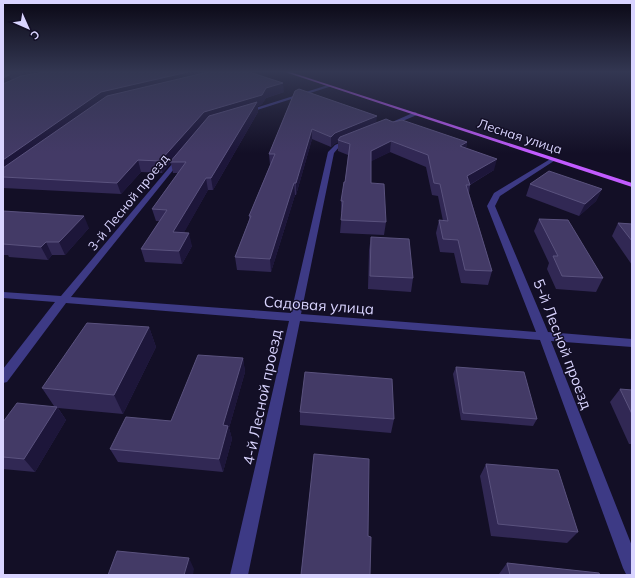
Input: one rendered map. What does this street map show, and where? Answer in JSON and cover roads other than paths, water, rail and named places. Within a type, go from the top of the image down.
[{"type":"main road","name":"Лесная улица","points":[[369,99],[632,185]]},
{"type":"street","points":[[239,114],[288,99]]},
{"type":"street","points":[[372,131],[415,114]]},
{"type":"street","name":"4-й Лесной проезд","points":[[239,575],[331,152],[337,146],[358,137]]},
{"type":"street","name":"3-й Лесной проезд","points":[[3,378],[64,300],[183,154]]},
{"type":"street","name":"5-й Лесной проезд","points":[[554,159],[497,195],[491,206],[544,337],[632,568]]},
{"type":"street","name":"Садовая улица","points":[[3,295],[632,343]]}]
